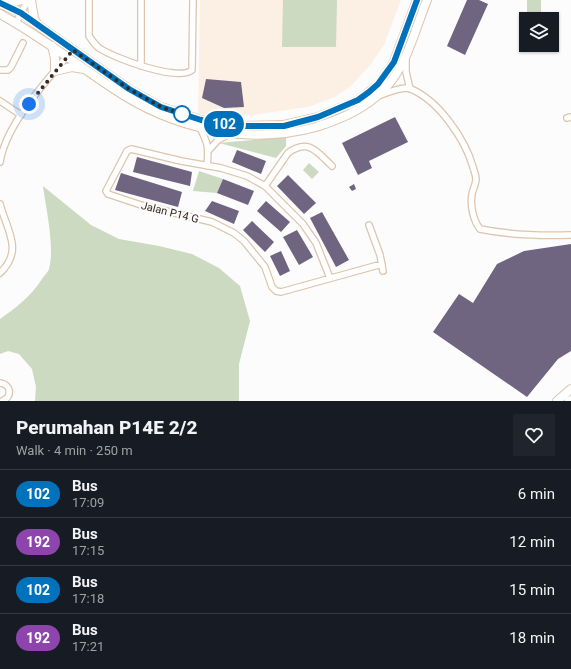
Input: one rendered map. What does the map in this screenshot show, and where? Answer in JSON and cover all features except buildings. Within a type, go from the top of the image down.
[{"type":"main road","points":[[0,2],[12,3],[22,0]]},
{"type":"main road","points":[[29,0],[34,18],[39,26]]},
{"type":"main road","points":[[0,2],[21,13],[129,89],[161,107],[201,120],[217,123],[240,126],[284,126],[318,117],[358,100],[378,84],[399,53],[417,0]]},
{"type":"main road","points":[[0,14],[52,46],[115,90],[155,112],[185,124],[231,133],[273,135],[301,131],[347,115],[365,106],[376,97],[392,79],[406,56],[427,0]]},
{"type":"main road","points":[[52,46],[55,58],[55,71],[72,67],[85,69]]},
{"type":"main road","points":[[557,401],[571,389]]},
{"type":"street","points":[[16,23],[29,0]]},
{"type":"street","points":[[89,0],[89,36],[98,47],[104,51],[141,66],[164,71],[184,73],[192,70],[193,0]]},
{"type":"street","points":[[141,0],[141,66]]},
{"type":"street","points":[[0,70],[8,70],[11,67],[23,43]]},
{"type":"street","points":[[0,162],[6,142],[21,115],[73,50]]},
{"type":"street","points":[[406,56],[406,72],[410,89]]},
{"type":"street","points":[[376,97],[401,89],[410,89],[427,99],[440,111],[455,130],[469,153],[476,178],[472,196],[474,217],[476,224],[480,229],[498,233],[548,236],[571,235]]},
{"type":"street","points":[[0,101],[21,115]]},
{"type":"street","points":[[199,126],[206,139],[209,150],[207,166]]},
{"type":"street","points":[[209,150],[218,140],[231,133]]},
{"type":"street","points":[[265,186],[288,153],[302,146],[313,148],[332,166]]},
{"type":"street","name":"Jalan P14 G","points":[[330,278],[316,243],[303,224],[265,186],[247,176],[221,168],[159,157],[131,149],[127,151],[106,191],[106,193],[140,205],[212,222],[234,233],[244,241],[265,267],[272,287],[276,291],[281,292],[382,264]]},
{"type":"street","points":[[0,204],[9,231],[13,251],[7,267],[0,273]]},
{"type":"street","points":[[368,225],[380,255],[383,271]]},
{"type":"street","points":[[0,383],[6,384],[10,389],[8,398],[2,401]]},
{"type":"shaded area","points":[[200,0],[401,0],[384,45],[371,64],[351,86],[335,97],[308,107],[252,115],[219,116],[198,114]]},
{"type":"green space","points":[[283,0],[337,0],[336,47],[282,47]]},
{"type":"green space","points":[[527,0],[541,0],[541,12],[527,12]]},
{"type":"green space","points":[[286,137],[286,146],[276,158],[219,143]]},
{"type":"green space","points":[[309,163],[319,172],[312,179],[303,170]]},
{"type":"green space","points":[[199,171],[223,179],[217,193],[193,191]]},
{"type":"green space","points":[[43,186],[91,225],[119,239],[192,254],[219,268],[240,286],[250,321],[239,364],[239,401],[35,401],[36,387],[32,369],[19,354],[8,351],[0,354],[0,319],[28,296],[49,269],[51,260],[51,239]]},
{"type":"bus line","name":"102","points":[[0,3],[21,13],[129,89],[161,107],[201,120],[240,126],[284,126],[318,117],[358,100],[378,84],[386,75],[399,53],[417,0]]},
{"type":"route","points":[[29,104],[73,50],[129,89],[161,107],[188,116],[182,114]]}]
